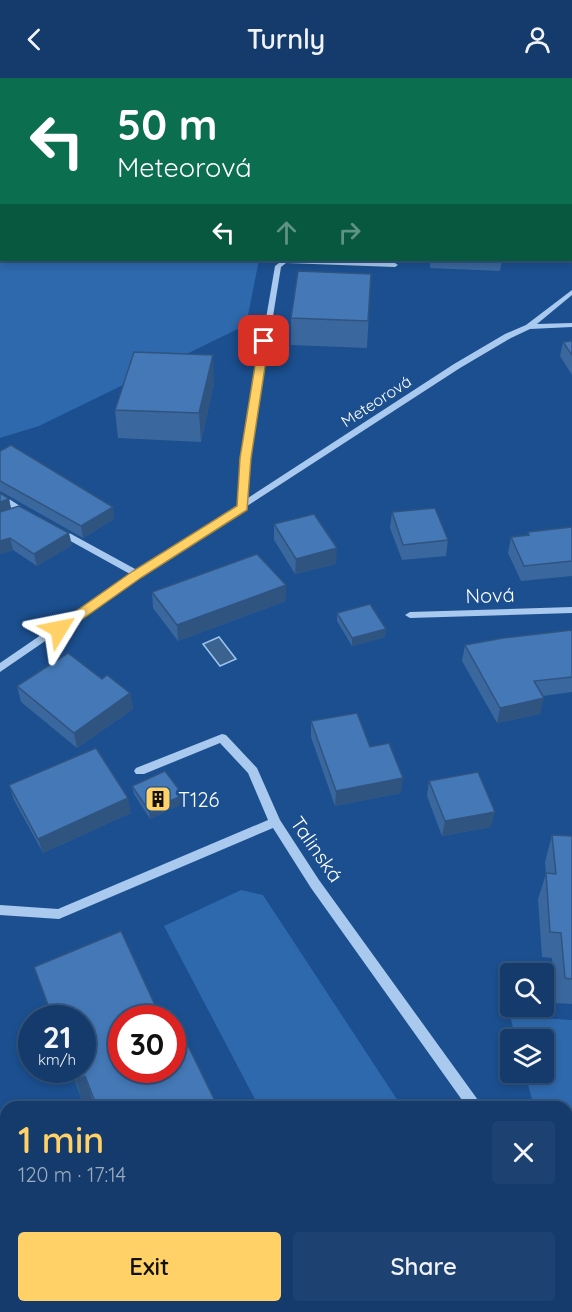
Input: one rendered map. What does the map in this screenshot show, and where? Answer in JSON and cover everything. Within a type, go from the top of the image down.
[{"type":"street","points":[[243,507],[249,437],[278,266],[285,261],[395,265]]},
{"type":"street","name":"Meteorová","points":[[0,668],[137,574],[457,366],[508,336],[529,327],[572,292]]},
{"type":"street","name":"Meteorová","points":[[529,327],[572,325]]},
{"type":"street","points":[[0,496],[33,517]]},
{"type":"street","points":[[8,517],[24,512]]},
{"type":"street","points":[[52,527],[137,574]]},
{"type":"street","name":"Nová","points":[[410,615],[572,610]]},
{"type":"street","points":[[140,771],[222,738],[254,771],[275,822]]},
{"type":"street","name":"Talinská","points":[[0,910],[59,914],[275,822],[315,884],[472,1101]]},
{"type":"shaded area","points":[[0,261],[259,261],[246,325],[39,426],[0,438]]},
{"type":"shaded area","points":[[219,637],[236,659],[220,666],[203,644]]},
{"type":"shaded area","points":[[241,890],[263,895],[398,1101],[256,1101],[164,926]]},
{"type":"shaded area","points":[[510,1017],[572,1020],[572,1101],[532,1101],[528,1083],[554,1083],[554,1029],[513,1029]]},
{"type":"building","points":[[298,271],[371,274],[368,321],[291,318]]},
{"type":"building","points":[[572,341],[572,355],[563,342]]},
{"type":"building","points":[[134,352],[213,355],[199,413],[115,410]]},
{"type":"building","points":[[11,445],[113,507],[81,526],[0,481],[0,451]]},
{"type":"building","points":[[0,493],[9,499],[0,502]]},
{"type":"building","points":[[19,506],[69,533],[34,554],[10,538],[0,541],[0,512]]},
{"type":"building","points":[[435,508],[448,540],[403,545],[392,512]]},
{"type":"building","points":[[314,514],[337,548],[296,559],[274,524]]},
{"type":"building","points":[[572,527],[572,561],[524,566],[511,537],[529,535],[528,532]]},
{"type":"building","points":[[257,554],[286,585],[177,625],[152,592]]},
{"type":"building","points":[[370,604],[386,629],[352,638],[337,613]]},
{"type":"building","points":[[572,630],[572,677],[534,681],[544,698],[500,708],[465,645],[503,638]]},
{"type":"building","points":[[68,653],[102,679],[107,675],[130,693],[74,733],[17,686]]},
{"type":"building","points":[[357,713],[370,747],[389,743],[403,778],[336,791],[311,721]]},
{"type":"building","points":[[96,748],[128,798],[38,839],[9,785]]},
{"type":"building","name":"T126","points":[[165,771],[183,795],[149,811],[132,786]]},
{"type":"building","points":[[478,772],[495,812],[445,821],[429,781]]},
{"type":"building","points":[[552,835],[572,836],[572,979],[565,978],[561,933],[550,932],[546,873],[556,874]]},
{"type":"building","points":[[121,931],[155,1005],[108,1005],[108,1083],[186,1083],[186,1042],[215,1101],[95,1101],[88,1083],[96,1083],[96,1005],[48,1005],[34,967]]},
{"type":"place","name":"T126","points":[[158,799]]},
{"type":"route","points":[[59,629],[137,574],[243,507],[246,458],[264,341]]}]
